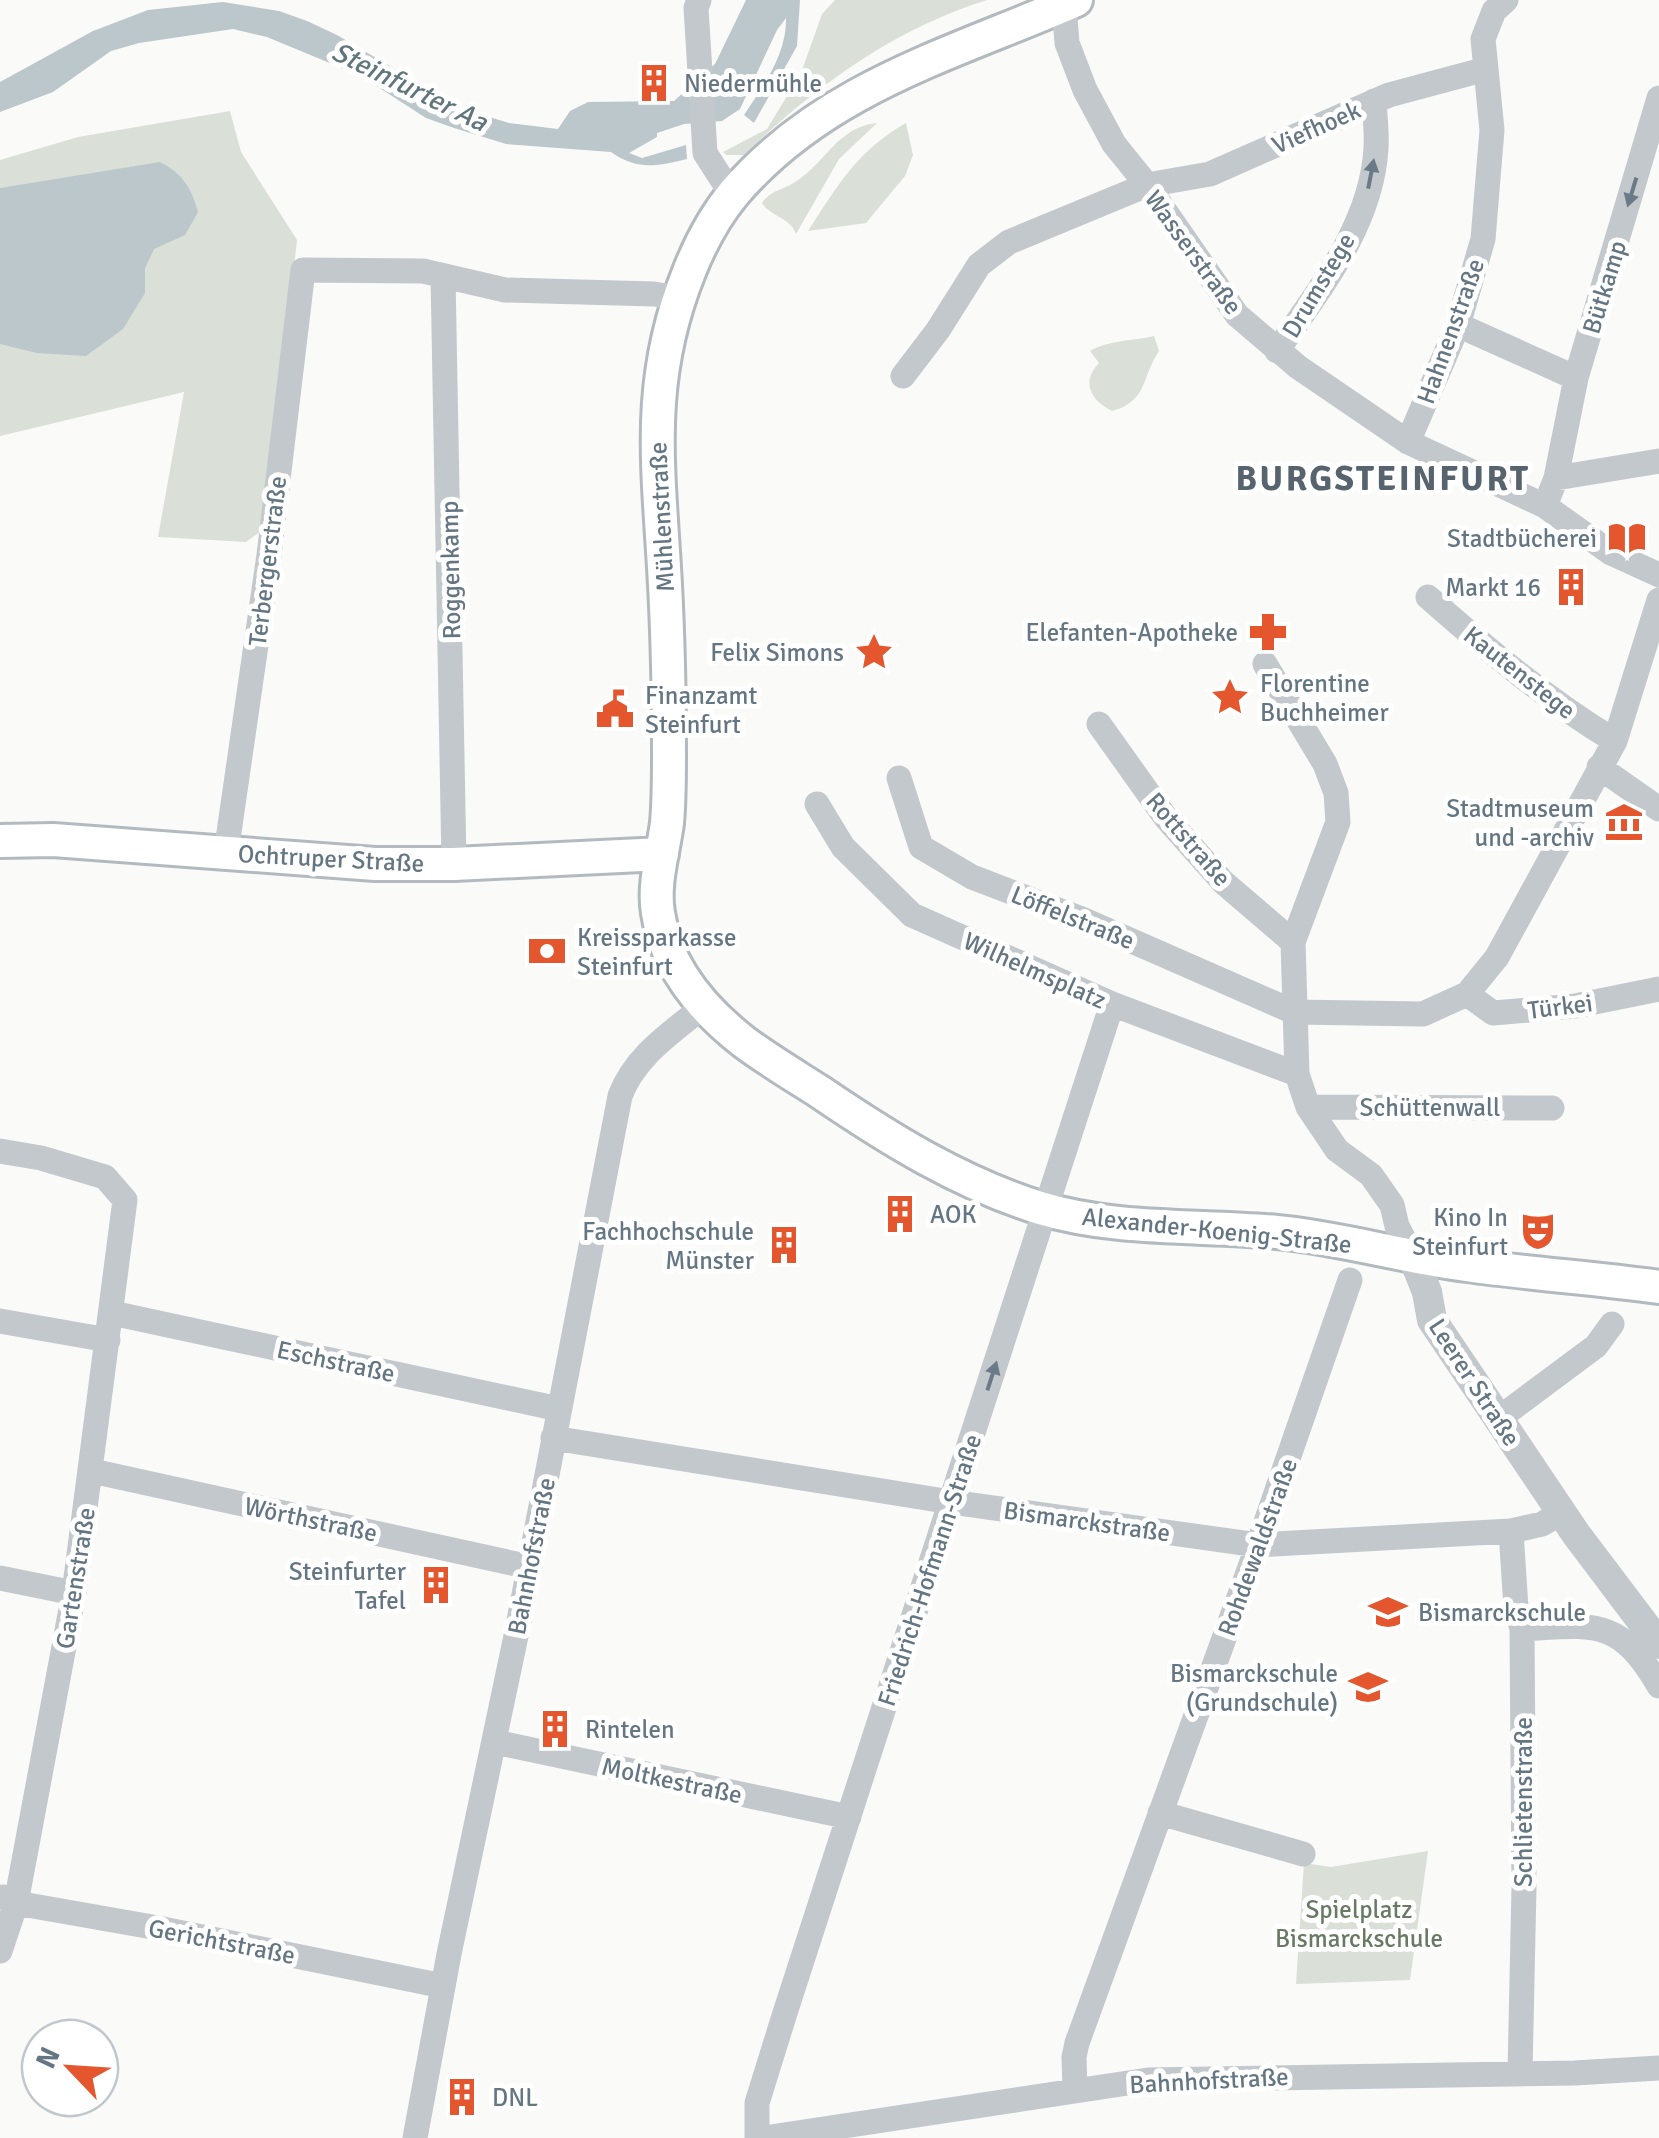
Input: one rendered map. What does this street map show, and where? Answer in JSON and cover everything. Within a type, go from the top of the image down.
[{"type":"main road","name":"Mühlenstraße","points":[[662,854],[668,817],[669,757],[656,400],[678,298],[694,258],[732,196],[768,158],[816,118],[936,57],[1068,2]]},
{"type":"main road","name":"Ochtruper Straße","points":[[0,841],[52,840],[376,864],[662,854]]},
{"type":"main road","name":"Alexander-Koenig-Straße","points":[[662,854],[658,914],[677,968],[704,1006],[744,1042],[880,1133],[988,1190],[1046,1210],[1123,1223],[1298,1234],[1413,1257],[1659,1287]]},
{"type":"street","points":[[699,0],[698,78],[705,153],[732,196]]},
{"type":"street","name":"Hahnenstraße","points":[[1408,442],[1458,325],[1483,239],[1492,130],[1483,39],[1494,11],[1506,0]]},
{"type":"street","name":"Wasserstraße","points":[[1068,2],[1067,43],[1114,144],[1147,185],[1224,300],[1277,351],[1408,442],[1545,506],[1612,553],[1659,575]]},
{"type":"street","name":"Viefhoek","points":[[903,376],[938,330],[978,265],[1009,242],[1147,185],[1210,174],[1374,101],[1486,69]]},
{"type":"street","name":"Bütkamp","points":[[1545,506],[1556,478],[1576,378],[1659,98]]},
{"type":"street","name":"Drumstege","points":[[1277,351],[1336,264],[1367,193],[1376,151],[1374,101]]},
{"type":"street","name":"Terbergerstraße","points":[[226,853],[269,555],[304,270],[423,271],[442,276]]},
{"type":"street","points":[[442,276],[505,290],[678,298]]},
{"type":"street","name":"Roggenkamp","points":[[442,276],[454,864]]},
{"type":"street","points":[[1458,325],[1576,378]]},
{"type":"street","points":[[1556,478],[1659,461]]},
{"type":"street","name":"Kautenstege","points":[[1428,598],[1556,704],[1616,741]]},
{"type":"street","points":[[1294,1012],[1423,1014],[1467,994],[1497,957],[1616,741],[1659,600]]},
{"type":"street","name":"Leerer Straße","points":[[1266,664],[1325,764],[1336,793],[1338,822],[1293,942],[1296,1074],[1308,1107],[1337,1150],[1371,1175],[1392,1205],[1427,1292],[1432,1320],[1561,1513],[1658,1641]]},
{"type":"street","name":"Rottstraße","points":[[1099,724],[1189,844],[1223,882],[1293,942]]},
{"type":"street","points":[[1599,767],[1659,809]]},
{"type":"street","name":"Löffelstraße","points":[[899,778],[921,847],[972,876],[1084,920],[1294,1012]]},
{"type":"street","name":"Wilhelmsplatz","points":[[817,804],[843,847],[912,915],[1112,1004],[1296,1074]]},
{"type":"street","name":"Türkei","points":[[1467,994],[1492,1014],[1576,1006],[1659,990]]},
{"type":"street","name":"Friedrich-Hofmann-Straße","points":[[761,2138],[757,2103],[1112,1004]]},
{"type":"street","name":"Bahnhofstraße","points":[[415,2138],[620,1096],[638,1063],[704,1006]]},
{"type":"street","name":"Schüttenwall","points":[[1308,1107],[1552,1108]]},
{"type":"street","name":"Gartenstraße","points":[[0,1150],[105,1176],[125,1200],[74,1593],[0,1952]]},
{"type":"street","name":"Rohdewaldstraße","points":[[1076,2090],[1076,2044],[1350,1280]]},
{"type":"street","name":"Eschstraße","points":[[112,1313],[560,1409]]},
{"type":"street","points":[[0,1321],[108,1340]]},
{"type":"street","points":[[1498,1420],[1596,1346],[1612,1324]]},
{"type":"street","name":"Bismarckstraße","points":[[554,1438],[951,1502],[1258,1545],[1511,1531],[1542,1524],[1561,1513]]},
{"type":"street","name":"Wörthstraße","points":[[92,1471],[530,1567]]},
{"type":"street","name":"Schlietenstraße","points":[[1511,1531],[1516,1608],[1522,1629],[1524,1887],[1520,2073]]},
{"type":"street","points":[[0,1578],[74,1593]]},
{"type":"street","points":[[1522,1629],[1583,1625],[1605,1628],[1625,1640],[1659,1686]]},
{"type":"street","name":"Moltkestraße","points":[[495,1742],[849,1817]]},
{"type":"street","points":[[1160,1813],[1303,1854]]},
{"type":"street","name":"Gerichtstraße","points":[[8,1900],[444,1986]]},
{"type":"street","name":"Bahnhofstraße","points":[[761,2138],[1076,2090],[1190,2077],[1659,2068]]},
{"type":"green space","points":[[835,0],[987,0],[888,44],[798,106],[744,155],[726,155],[723,152],[767,129],[801,73],[822,14]]},
{"type":"green space","points":[[230,111],[241,152],[297,240],[264,529],[246,542],[158,537],[184,392],[0,436],[0,160],[78,137]]},
{"type":"green space","points":[[877,123],[839,159],[796,234],[762,203],[806,174],[852,131]]},
{"type":"green space","points":[[906,123],[913,155],[905,176],[866,223],[808,231],[861,157]]},
{"type":"green space","points":[[1154,336],[1159,351],[1138,395],[1124,407],[1112,411],[1104,407],[1090,390],[1090,377],[1099,363],[1090,351]]},
{"type":"green space","name":"Spielplatz Bismarckschule","points":[[1428,1851],[1410,1980],[1296,1984],[1304,1863],[1331,1867]]},
{"type":"water","name":"Steinfurter Aa","points":[[746,0],[800,0],[797,46],[754,123],[744,115],[778,57],[786,18],[740,109],[722,121],[684,124],[657,133],[657,137],[629,153],[642,158],[686,145],[687,159],[666,164],[639,164],[611,152],[506,144],[454,128],[426,118],[361,76],[267,37],[233,29],[111,51],[53,92],[0,112],[0,82],[93,31],[148,10],[223,2],[279,11],[307,21],[463,109],[509,123],[558,129],[570,111],[588,102],[674,101],[715,64]]},
{"type":"water","points":[[160,162],[185,182],[198,212],[185,235],[154,249],[145,268],[145,293],[123,329],[86,356],[37,353],[0,344],[0,188]]},
{"type":"place","name":"Niedermühle","points":[[654,83]]},
{"type":"place","name":"Stadtbücherei","points":[[1627,538]]},
{"type":"place","name":"Markt 16","points":[[1571,587]]},
{"type":"place","name":"Elefanten-Apotheke","points":[[1268,632]]},
{"type":"place","name":"Felix Simons","points":[[874,652]]},
{"type":"place","name":"Florentine Buchheimer","points":[[1230,697]]},
{"type":"place","name":"Finanzamt Steinfurt","points":[[615,709]]},
{"type":"place","name":"Stadtmuseum und -archiv","points":[[1624,822]]},
{"type":"place","name":"Kreissparkasse Steinfurt","points":[[547,951]]},
{"type":"place","name":"AOK","points":[[900,1214]]},
{"type":"place","name":"Kino In Steinfurt","points":[[1538,1231]]},
{"type":"place","name":"Fachhochschule Münster","points":[[784,1245]]},
{"type":"place","name":"Steinfurter Tafel","points":[[436,1585]]},
{"type":"place","name":"Bismarckschule","points":[[1388,1612]]},
{"type":"place","name":"Bismarckschule (Grundschule)","points":[[1368,1687]]},
{"type":"place","name":"Rintelen","points":[[555,1729]]},
{"type":"place","name":"DNL","points":[[462,2097]]},
{"type":"district","name":"BURGSTEINFURT","points":[[1383,478]]}]
